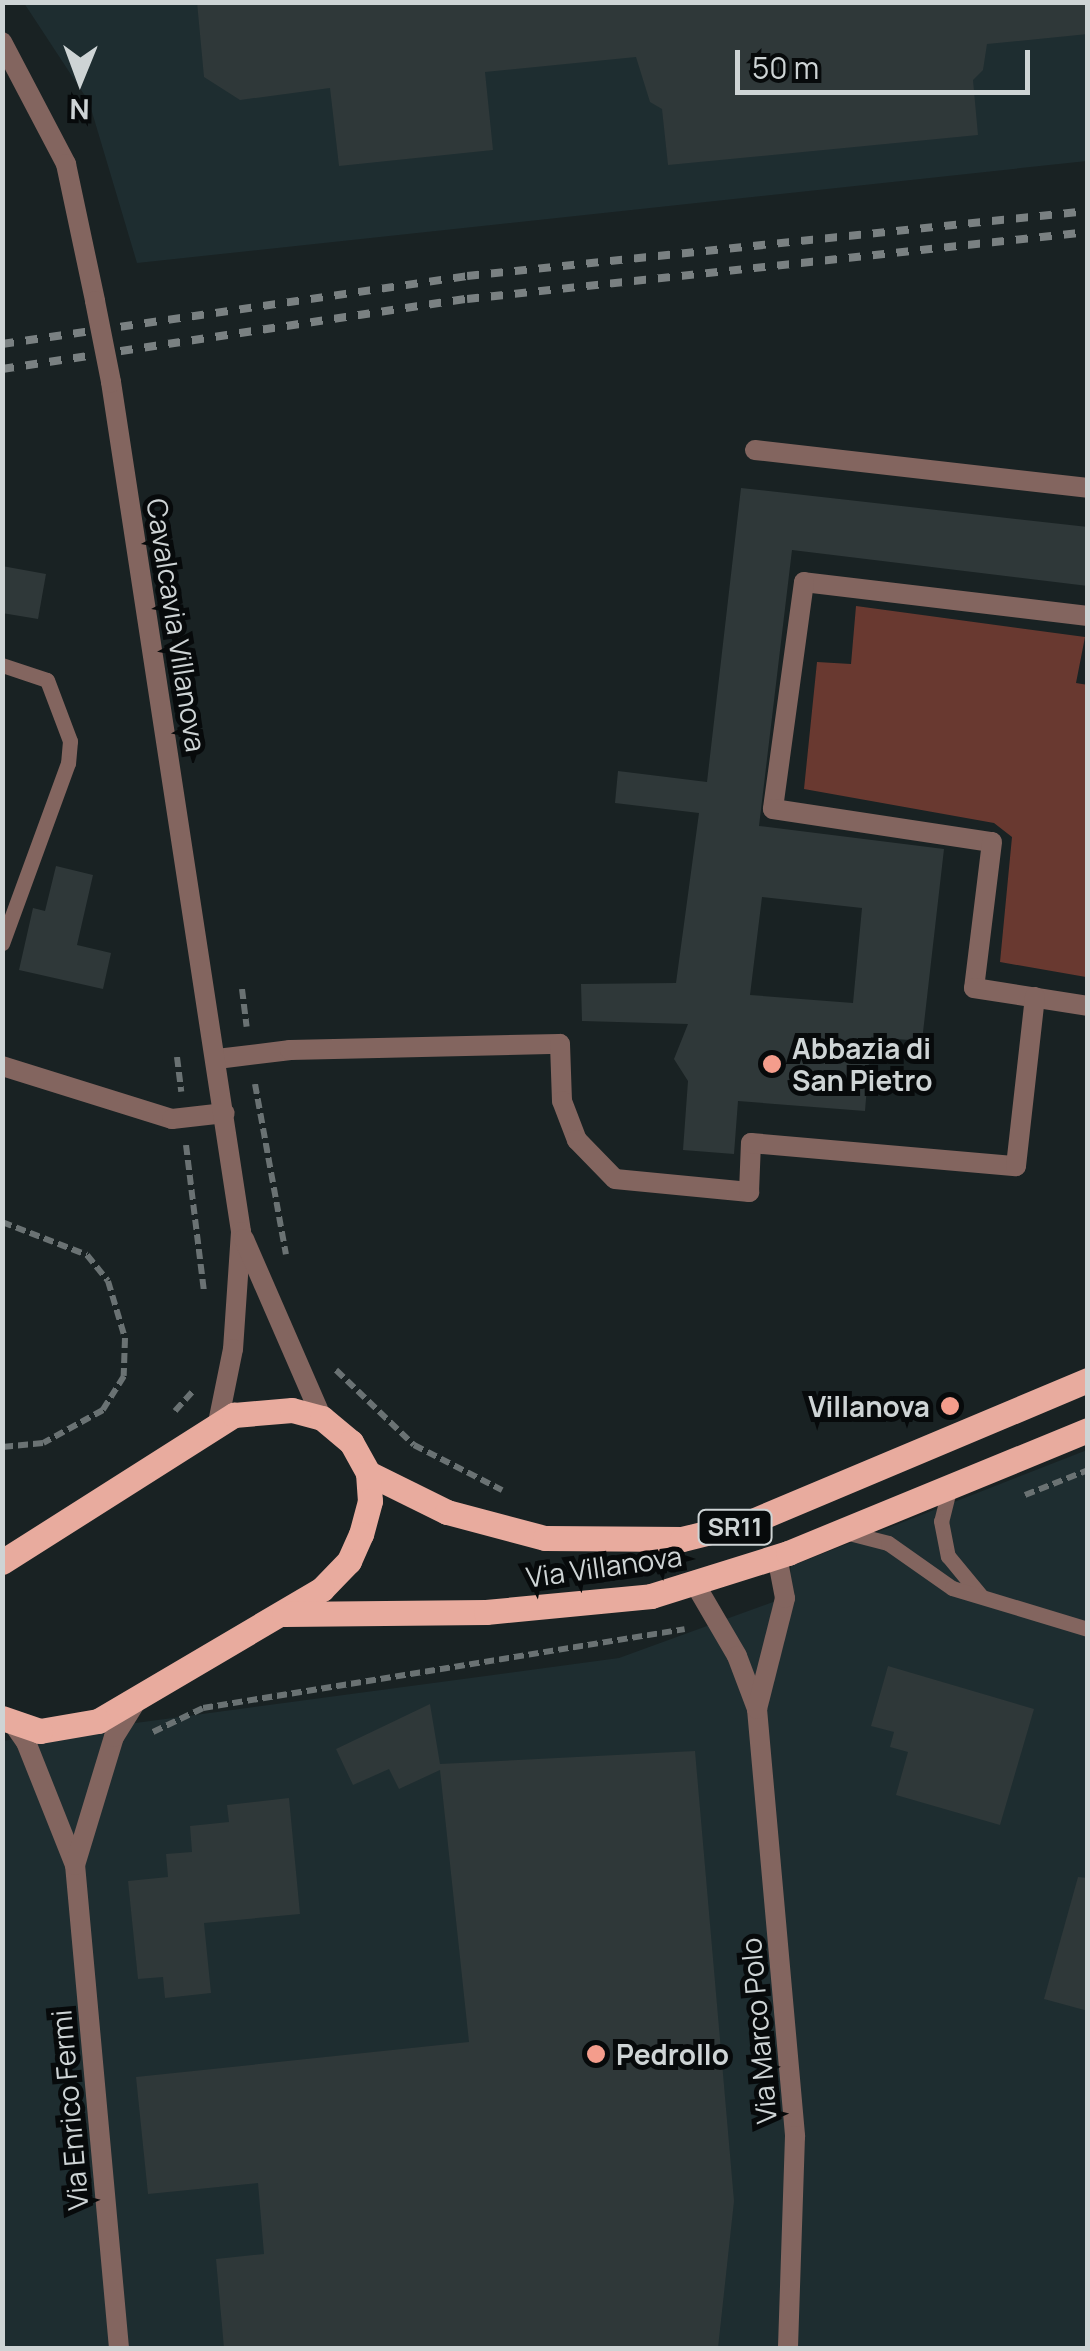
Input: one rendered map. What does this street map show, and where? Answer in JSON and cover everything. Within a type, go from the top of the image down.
[{"type":"main road","name":"Via Villanova","points":[[368,1473],[447,1512],[545,1538],[682,1539],[750,1522],[1088,1380]]},
{"type":"main road","points":[[2,1562],[218,1423],[262,1411],[322,1418],[352,1442],[368,1473],[370,1501],[350,1561],[322,1589],[137,1700],[68,1730],[7,1720]]},
{"type":"main road","name":"Via Villanova","points":[[279,1614],[610,1601],[695,1584],[842,1532],[1088,1430]]},
{"type":"street","name":"Cavalcavia Villanova","points":[[2,42],[66,164],[95,300],[217,1059],[241,1232],[233,1350],[218,1423]]},
{"type":"street","points":[[755,450],[1088,488]]},
{"type":"street","points":[[1088,616],[804,582],[772,809],[992,842],[974,988],[1088,1006]]},
{"type":"street","points":[[217,1059],[250,1054],[560,1044],[562,1101],[578,1140],[616,1179],[749,1192],[751,1142],[1016,1166],[1035,997]]},
{"type":"street","points":[[2,1066],[172,1119],[225,1113]]},
{"type":"street","name":"Cavalcavia Villanova","points":[[241,1232],[322,1418]]},
{"type":"street","name":"Via Marco Polo","points":[[778,1556],[785,1598],[757,1709],[794,2136],[788,2348]]},
{"type":"street","name":"Via Marco Polo","points":[[695,1584],[757,1709]]},
{"type":"street","name":"Via Enrico Fermi","points":[[76,1865],[114,1737],[137,1700]]},
{"type":"street","name":"Via Enrico Fermi","points":[[7,1720],[26,1742],[76,1865],[118,2348]]},
{"type":"lane","points":[[2,665],[47,680],[70,741],[68,763],[2,944]]},
{"type":"lane","points":[[950,1486],[941,1521],[948,1556],[983,1599]]},
{"type":"lane","points":[[842,1532],[888,1543],[952,1588],[1088,1629]]},
{"type":"path","points":[[242,988],[250,1054],[290,1269]]},
{"type":"path","points":[[192,1210],[204,1302]]},
{"type":"path","points":[[2,1222],[86,1255],[108,1280],[125,1338],[124,1376],[103,1410],[43,1443],[2,1447]]},
{"type":"path","points":[[2,1232],[14,1229]]},
{"type":"path","points":[[330,1360],[359,1397],[414,1446],[447,1467],[513,1493]]},
{"type":"path","points":[[162,1422],[204,1372]]},
{"type":"path","points":[[1018,1498],[1088,1470]]},
{"type":"path","points":[[145,1741],[176,1717],[202,1708],[684,1629]]},
{"type":"shaded area","points":[[24,3],[1087,3],[1087,161],[137,263],[89,102]]},
{"type":"shaded area","points":[[856,606],[1085,637],[1076,683],[1088,685],[1086,977],[1000,962],[1012,837],[994,823],[804,789],[817,662],[851,664]]},
{"type":"shaded area","points":[[1087,1450],[1087,2348],[3,2348],[2,1741],[619,1658],[787,1597],[791,1566]]},
{"type":"building","points":[[197,2],[1088,2],[1088,34],[987,44],[983,70],[973,80],[978,135],[668,165],[662,109],[650,102],[636,57],[485,72],[493,150],[339,166],[330,88],[240,100],[204,77]]},
{"type":"building","points":[[741,488],[1088,527],[1088,586],[792,550],[759,826],[944,849],[922,1041],[871,1037],[865,1111],[738,1101],[734,1154],[683,1150],[688,1081],[674,1059],[688,1024],[582,1021],[581,984],[676,983],[699,813],[615,803],[618,771],[707,782]],"holes":[[[762,897],[862,908],[853,1003],[750,995]]]},
{"type":"building","points":[[2,566],[46,574],[38,619],[2,613]]},
{"type":"building","points":[[56,866],[93,875],[77,945],[111,953],[103,989],[19,970],[33,908],[45,911]]},
{"type":"building","points":[[888,1666],[1034,1709],[1000,1825],[896,1795],[908,1752],[890,1747],[894,1732],[871,1726]]},
{"type":"building","name":"Pedrollo","points":[[430,1704],[440,1764],[695,1751],[734,2201],[718,2348],[224,2348],[216,2259],[264,2254],[258,2183],[148,2194],[136,2077],[469,2042],[440,1770],[399,1789],[389,1769],[353,1785],[336,1749]]},
{"type":"building","points":[[289,1798],[300,1914],[204,1923],[211,1993],[165,1998],[163,1977],[138,1979],[128,1881],[168,1877],[166,1854],[192,1852],[190,1826],[229,1822],[227,1805]]},
{"type":"building","points":[[1078,1877],[1088,1878],[1088,2011],[1044,1999]]},
{"type":"railway","points":[[2,344],[467,276],[1088,211]]},
{"type":"railway","points":[[2,369],[467,299],[1088,232]]},
{"type":"place","name":"Abbazia di San Pietro","points":[[772,1064]]},
{"type":"place","name":"Villanova","points":[[950,1406]]},
{"type":"place","name":"Pedrollo","points":[[596,2054]]}]
